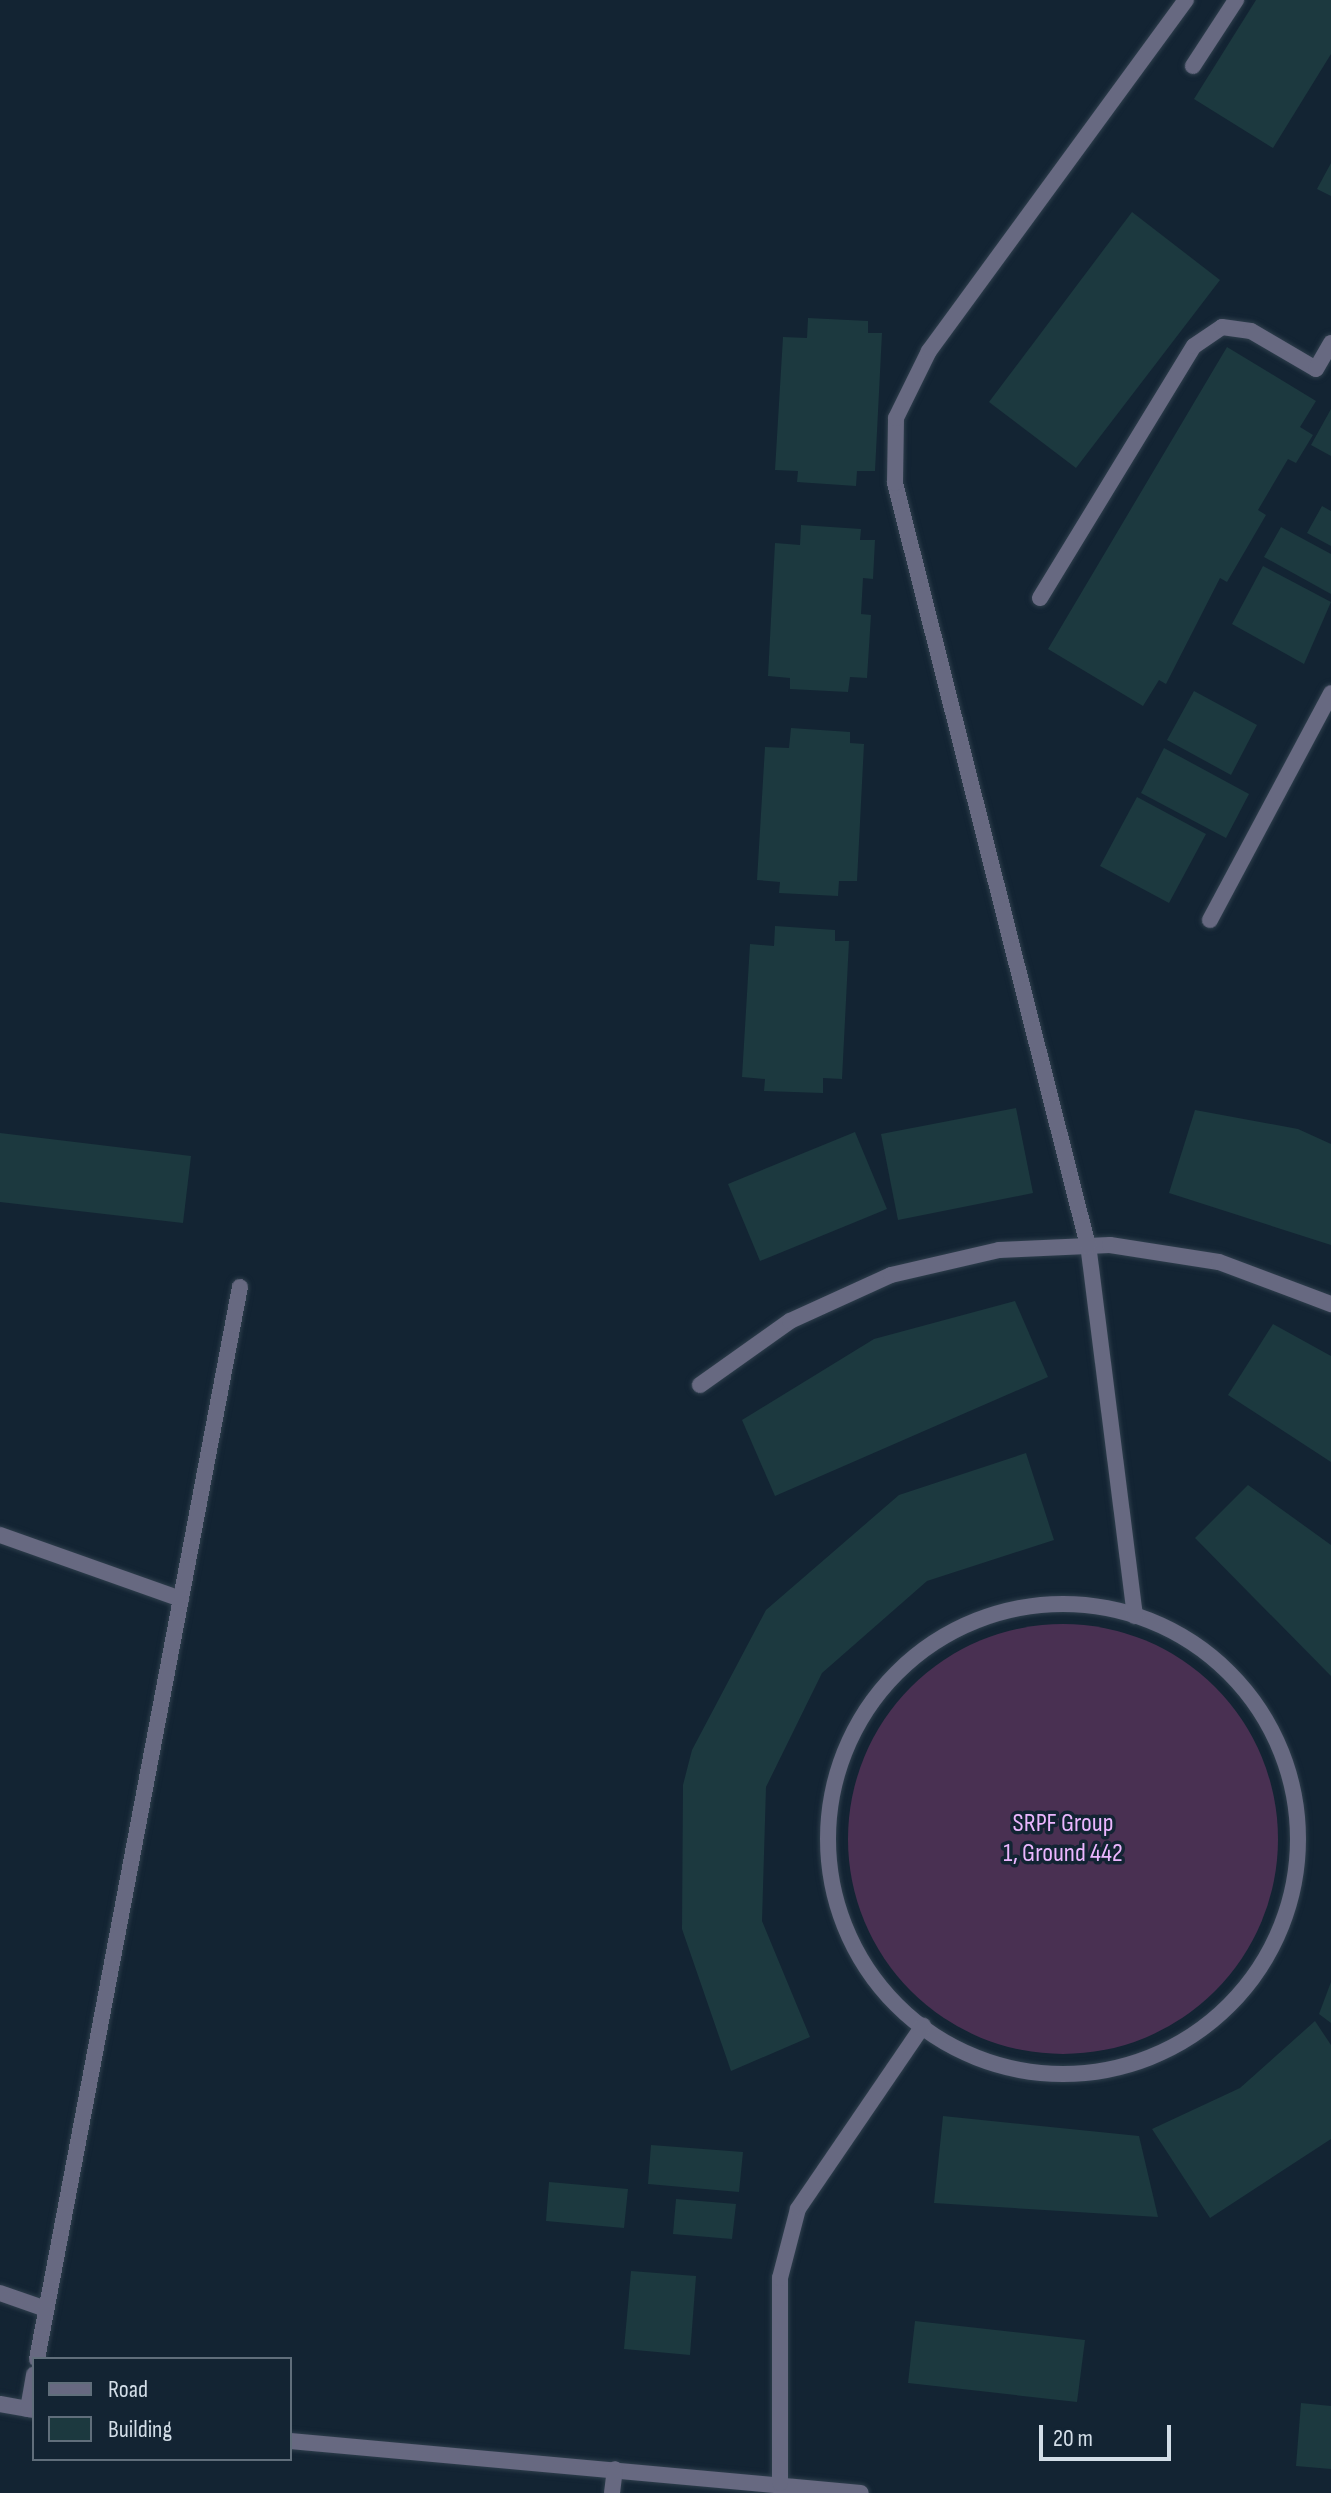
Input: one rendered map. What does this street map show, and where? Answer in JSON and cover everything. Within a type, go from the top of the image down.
[{"type":"street","points":[[1135,1616],[1088,1246],[895,483],[896,418],[929,351],[1186,0]]},
{"type":"street","points":[[1193,66],[1236,0]]},
{"type":"street","points":[[1040,598],[1194,346],[1222,327],[1251,331],[1316,369],[1331,343]]},
{"type":"street","points":[[1210,920],[1331,693]]},
{"type":"street","points":[[700,1385],[790,1321],[891,1275],[999,1250],[1088,1246],[1219,1262],[1331,1304]]},
{"type":"street","points":[[37,2357],[240,1287]]},
{"type":"street","points":[[0,1535],[181,1599]]},
{"type":"street","points":[[1048,1603],[1135,1616],[1177,1632],[1231,1672],[1271,1727],[1294,1790],[1298,1857],[1284,1923],[1251,1982],[1203,2030],[1144,2061],[1078,2076],[1012,2071],[949,2046],[896,2006],[856,1951],[833,1888],[829,1821],[843,1755],[876,1696],[923,1649],[982,1617],[1048,1603]]},
{"type":"street","points":[[780,2483],[780,2278],[798,2209],[923,2026]]},
{"type":"street","points":[[0,2293],[46,2309]]},
{"type":"street","points":[[0,2404],[31,2409]]},
{"type":"street","points":[[292,2441],[780,2483],[861,2493]]},
{"type":"street","points":[[612,2493],[615,2469]]},
{"type":"green space","name":"SRPF Group 1, Ground 442","points":[[1063,1624],[1105,1628],[1145,1641],[1182,1660],[1215,1687],[1242,1720],[1261,1757],[1274,1797],[1278,1839],[1274,1881],[1261,1921],[1242,1958],[1215,1991],[1182,2018],[1145,2037],[1105,2050],[1063,2054],[1021,2050],[981,2037],[944,2018],[911,1991],[884,1958],[865,1921],[852,1881],[848,1839],[852,1797],[865,1757],[884,1720],[911,1687],[944,1660],[981,1641],[1021,1628]]},
{"type":"building","points":[[1256,0],[1331,0],[1331,54],[1273,148],[1194,99]]},
{"type":"building","points":[[1331,163],[1331,196],[1317,189]]},
{"type":"building","points":[[1132,212],[1220,280],[1076,468],[989,402]]},
{"type":"building","points":[[808,318],[868,321],[868,333],[882,333],[875,471],[857,471],[856,486],[797,482],[798,471],[775,470],[783,337],[807,338]]},
{"type":"building","points":[[1227,347],[1316,401],[1300,427],[1313,435],[1296,463],[1288,459],[1258,510],[1266,515],[1227,582],[1220,578],[1166,684],[1159,680],[1143,706],[1048,649]]},
{"type":"building","points":[[1331,409],[1331,456],[1311,445]]},
{"type":"building","points":[[1322,506],[1331,511],[1331,546],[1307,533]]},
{"type":"building","points":[[801,525],[861,529],[860,540],[875,540],[873,579],[863,578],[861,614],[871,615],[867,678],[850,677],[848,692],[790,689],[790,678],[768,676],[775,543],[800,545]]},
{"type":"building","points":[[1281,527],[1331,554],[1331,594],[1264,557]]},
{"type":"building","points":[[1263,566],[1331,602],[1304,664],[1232,624]]},
{"type":"building","points":[[1194,691],[1257,725],[1231,775],[1167,740]]},
{"type":"building","points":[[791,728],[850,732],[850,743],[864,744],[857,881],[839,881],[838,896],[779,893],[780,882],[757,880],[765,747],[789,748]]},
{"type":"building","points":[[1164,748],[1249,794],[1226,838],[1141,793]]},
{"type":"building","points":[[1137,797],[1206,834],[1169,903],[1100,866]]},
{"type":"building","points":[[775,926],[835,930],[835,941],[849,941],[842,1079],[823,1078],[823,1093],[764,1091],[765,1079],[742,1077],[750,944],[774,946]]},
{"type":"building","points":[[1016,1108],[1033,1193],[898,1220],[881,1134]]},
{"type":"building","points":[[1195,1110],[1298,1129],[1331,1144],[1331,1245],[1169,1193]]},
{"type":"building","points":[[855,1132],[887,1209],[760,1261],[728,1184]]},
{"type":"building","points":[[0,1133],[191,1156],[183,1223],[0,1202]]},
{"type":"building","points":[[1015,1301],[1048,1377],[775,1496],[742,1420],[874,1339]]},
{"type":"building","points":[[1273,1324],[1331,1356],[1331,1462],[1228,1395]]},
{"type":"building","points":[[1026,1453],[1054,1540],[927,1581],[822,1673],[766,1787],[762,1921],[810,2037],[731,2071],[682,1929],[683,1785],[692,1750],[766,1610],[899,1495]]},
{"type":"building","points":[[1248,1485],[1331,1545],[1331,1676],[1195,1538]]},
{"type":"building","points":[[1331,1982],[1331,2023],[1319,2014]]},
{"type":"building","points":[[1315,2021],[1331,2045],[1331,2139],[1210,2218],[1152,2129],[1240,2088]]},
{"type":"building","points":[[943,2116],[1139,2136],[1158,2217],[934,2203]]},
{"type":"building","points":[[651,2145],[743,2152],[739,2192],[648,2184]]},
{"type":"building","points":[[549,2182],[628,2189],[624,2228],[546,2221]]},
{"type":"building","points":[[676,2199],[736,2204],[732,2239],[673,2234]]},
{"type":"building","points":[[631,2271],[696,2276],[690,2355],[624,2349]]},
{"type":"building","points":[[915,2321],[1085,2340],[1077,2402],[908,2383]]},
{"type":"building","points":[[1301,2403],[1331,2406],[1331,2469],[1296,2466]]}]
